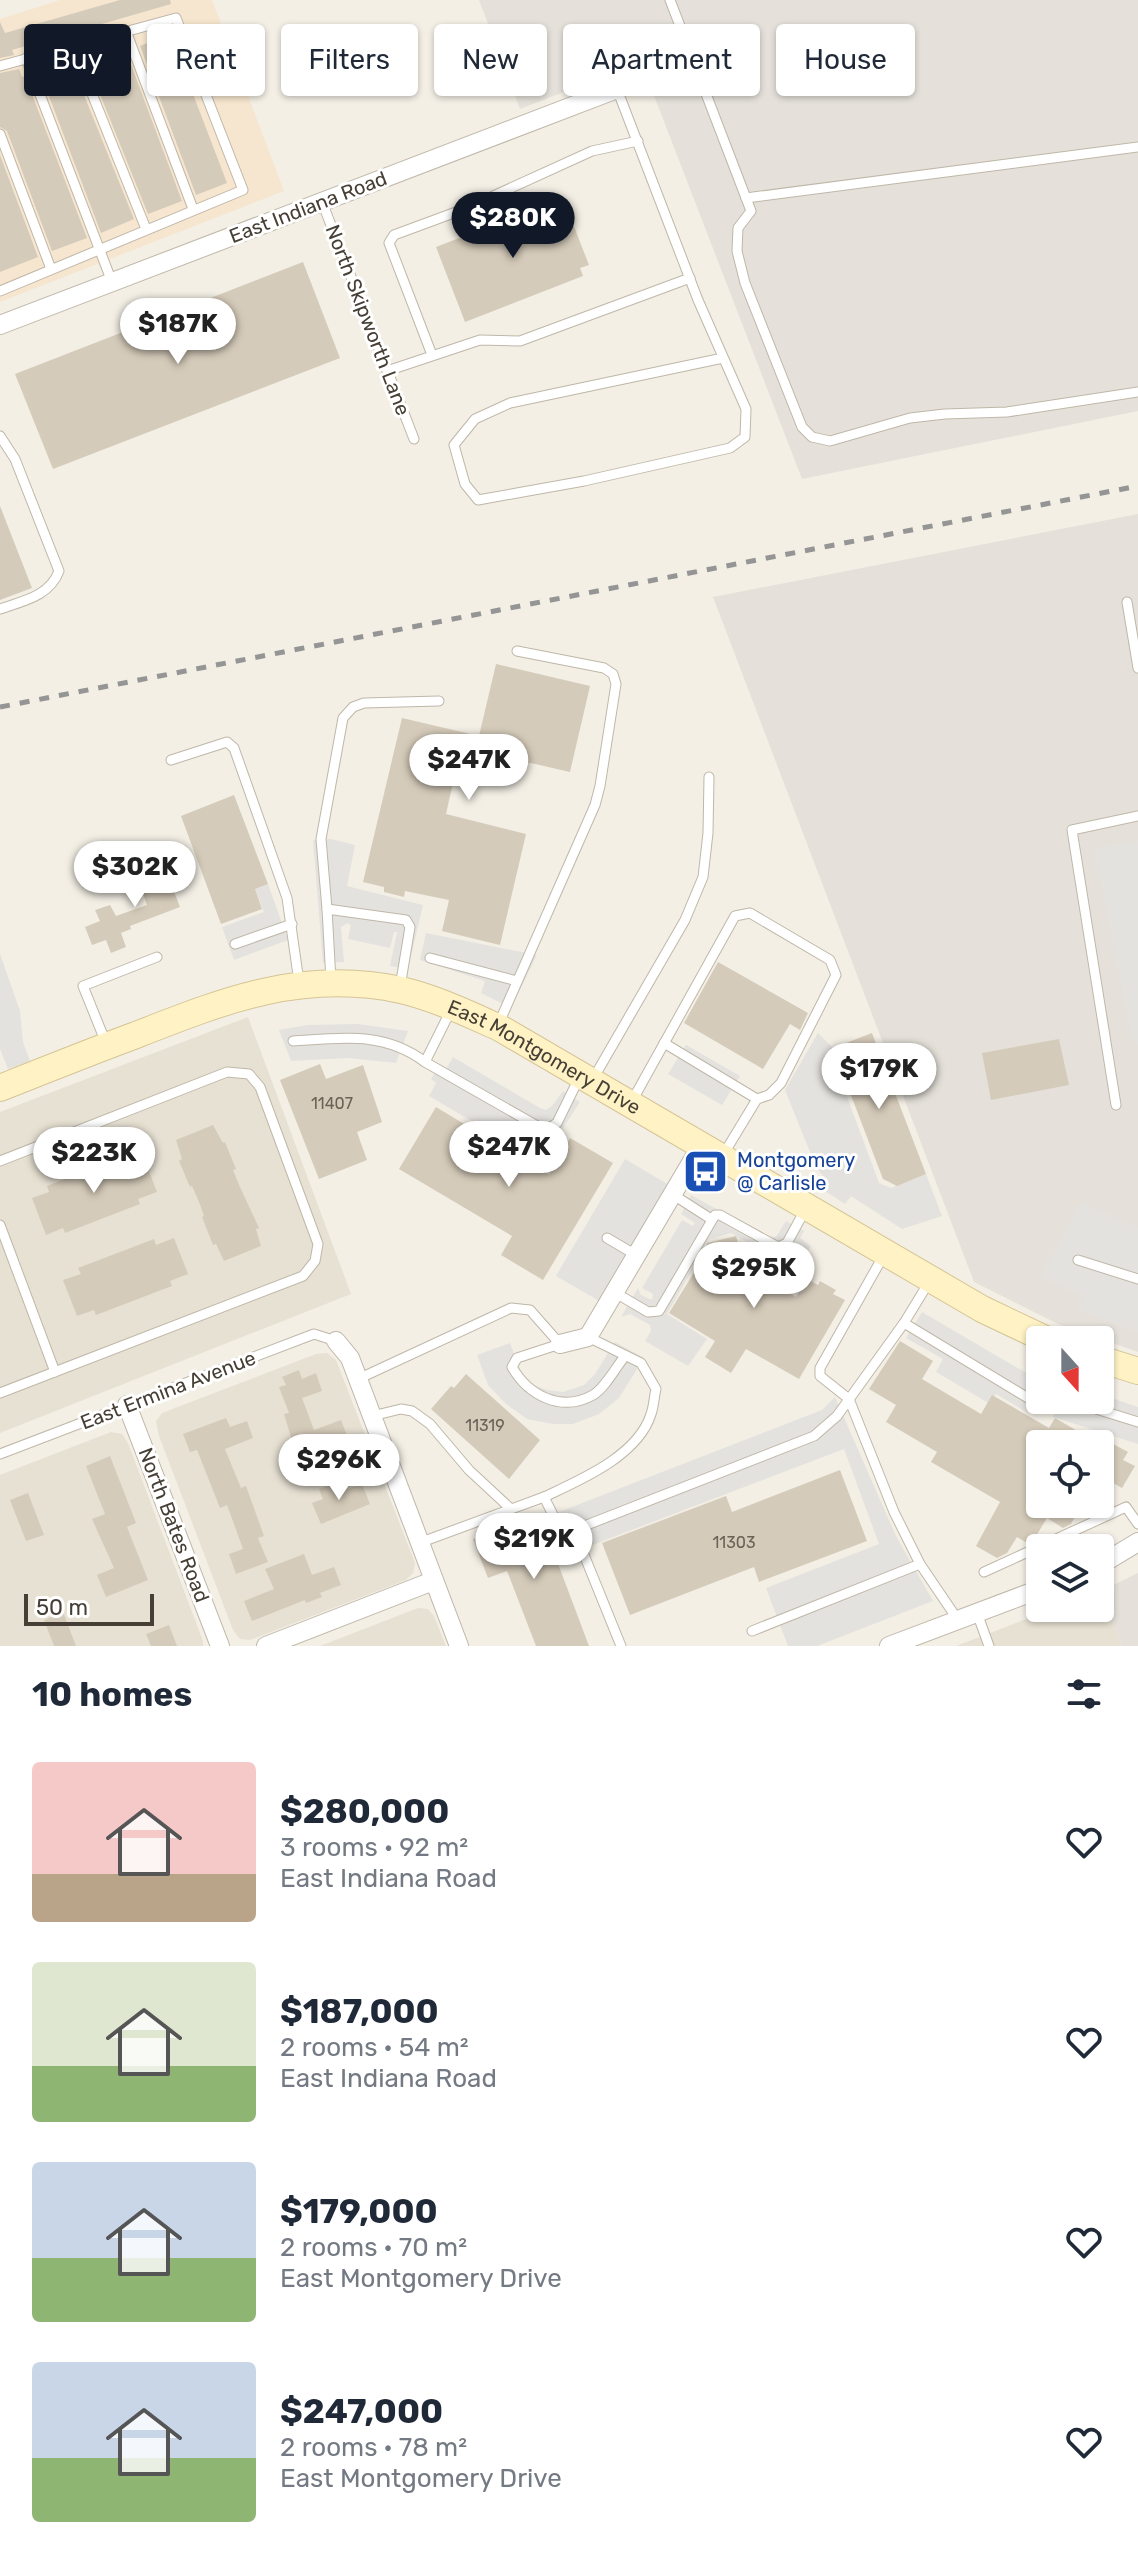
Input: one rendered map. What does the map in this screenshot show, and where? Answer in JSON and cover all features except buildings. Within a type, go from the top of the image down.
[{"type":"main road","name":"East Montgomery Drive","points":[[0,1088],[222,1001],[275,988],[331,984],[400,990],[453,1007],[498,1027],[982,1309],[1026,1330]]},
{"type":"main road","points":[[1114,1363],[1138,1371]]},
{"type":"street","name":"East Indiana Road","points":[[0,325],[599,96]]},
{"type":"street","points":[[560,1344],[588,1337],[672,1194],[711,1152]]},
{"type":"street","points":[[336,1341],[350,1358],[459,1646]]},
{"type":"street","name":"North Bates Road","points":[[127,1405],[220,1646]]},
{"type":"street","points":[[1114,1559],[1135,1549]]},
{"type":"street","points":[[266,1646],[433,1581]]},
{"type":"street","points":[[889,1646],[1026,1594]]},
{"type":"lane","points":[[670,0],[751,211],[738,228],[737,251],[745,283],[802,427],[812,437],[830,441],[910,418],[1007,412],[1138,392]]},
{"type":"lane","points":[[0,290],[243,190],[176,18],[131,30]]},
{"type":"lane","points":[[131,44],[193,209]]},
{"type":"lane","points":[[0,66],[24,59]]},
{"type":"lane","points":[[40,96],[112,282]]},
{"type":"lane","points":[[93,96],[146,229]]},
{"type":"lane","points":[[620,96],[690,278],[746,409],[745,437],[730,448],[584,481],[478,500],[465,484],[454,445],[475,419],[510,403],[723,358]]},
{"type":"lane","points":[[0,134],[51,269]]},
{"type":"lane","points":[[432,355],[389,243],[394,235],[467,208],[592,151],[638,141]]},
{"type":"lane","points":[[746,198],[1138,147]]},
{"type":"lane","name":"North Skipworth Lane","points":[[322,202],[414,439]]},
{"type":"lane","points":[[387,371],[480,340],[520,341],[690,278]]},
{"type":"lane","points":[[0,436],[15,459],[59,571],[55,583],[41,593],[0,609]]},
{"type":"lane","points":[[1127,602],[1138,668]]},
{"type":"lane","points":[[498,1027],[595,805],[616,684],[613,674],[604,668],[517,651]]},
{"type":"lane","points":[[331,984],[321,839],[343,718],[353,707],[364,703],[439,701]]},
{"type":"lane","points":[[171,760],[227,742],[234,748],[287,898],[300,986]]},
{"type":"lane","points":[[293,1041],[344,1038],[391,1042],[539,1127],[549,1128],[557,1123],[685,920],[703,877],[709,777]]},
{"type":"lane","points":[[1116,1105],[1072,830],[1138,816]]},
{"type":"lane","points":[[327,909],[406,920],[410,927],[400,990]]},
{"type":"lane","points":[[630,1104],[735,916],[750,913],[830,960],[836,975],[781,1083],[769,1095],[757,1099],[711,1152]]},
{"type":"lane","points":[[235,944],[292,924]]},
{"type":"lane","points":[[107,1046],[83,986],[157,957]]},
{"type":"lane","points":[[430,958],[517,981]]},
{"type":"lane","points":[[425,1062],[453,1007]]},
{"type":"lane","points":[[664,1043],[757,1099]]},
{"type":"lane","points":[[0,1161],[227,1072],[249,1074],[260,1087],[318,1244],[315,1261],[303,1276],[0,1393]]},
{"type":"lane","points":[[672,1194],[711,1219]]},
{"type":"lane","points":[[614,1292],[648,1312],[659,1311],[711,1219],[720,1215],[778,1247],[787,1243],[807,1207]]},
{"type":"lane","points":[[0,1225],[55,1372]]},
{"type":"lane","points":[[607,1238],[636,1255]]},
{"type":"lane","points":[[886,1253],[820,1368],[824,1380],[849,1399],[894,1512],[920,1564],[958,1620]]},
{"type":"lane","points":[[1078,1260],[1138,1279]]},
{"type":"lane","points":[[544,1497],[559,1527],[574,1530],[814,1436],[827,1427],[849,1399],[904,1323],[930,1279]]},
{"type":"lane","points":[[358,1379],[511,1308],[530,1310],[560,1344],[517,1358],[512,1367],[532,1393],[551,1401],[574,1401],[594,1395],[625,1356]]},
{"type":"lane","points":[[904,1323],[1026,1397]]},
{"type":"lane","name":"East Ermina Avenue","points":[[0,1454],[314,1334],[336,1341]]},
{"type":"lane","points":[[419,1543],[544,1497],[596,1472],[633,1443],[651,1417],[656,1389],[641,1363],[588,1337]]},
{"type":"lane","points":[[372,1417],[401,1409],[412,1411],[430,1424],[469,1470],[511,1509]]},
{"type":"lane","points":[[1112,1414],[1138,1422]]},
{"type":"lane","points":[[984,1572],[1126,1507],[1138,1524]]},
{"type":"lane","points":[[574,1530],[621,1646]]},
{"type":"lane","points":[[752,1631],[920,1564]]},
{"type":"lane","points":[[977,1613],[989,1646]]},
{"type":"shaded area","points":[[60,0],[212,0],[221,24],[147,24],[147,96],[248,96],[284,191],[0,302],[0,19]]},
{"type":"shaded area","points":[[479,0],[1138,0],[1138,411],[802,479],[654,96],[760,96],[760,24],[563,24],[563,92],[520,109],[515,96],[547,96],[547,24],[488,24]]},
{"type":"shaded area","points":[[1138,514],[1138,1352],[1114,1344],[1114,1326],[1064,1326],[974,1282],[713,597]]},
{"type":"shaded area","points":[[331,839],[355,845],[347,886],[423,905],[408,969],[390,966],[397,932],[394,932],[390,948],[348,939],[351,925],[347,923],[341,927],[344,962],[323,963],[313,840]]},
{"type":"shaded area","points":[[1138,841],[1138,1043],[1133,1044],[1095,849]]},
{"type":"shaded area","points":[[268,884],[288,940],[234,960],[222,927],[264,912],[255,889]]},
{"type":"shaded area","points":[[426,933],[537,955],[511,1008],[481,993],[485,981],[420,960]]},
{"type":"shaded area","points":[[0,954],[20,1011],[23,1042],[30,1061],[8,1069],[0,1049]]},
{"type":"shaded area","points":[[248,1017],[351,1294],[0,1433],[0,1112]]},
{"type":"shaded area","points":[[358,1024],[408,1031],[396,1063],[348,1058],[291,1061],[279,1030],[307,1025]]},
{"type":"shaded area","points":[[818,1033],[833,1048],[830,1051],[879,1183],[891,1188],[926,1174],[942,1216],[902,1229],[851,1196],[845,1204],[825,1191],[829,1184],[816,1167],[785,1090]]},
{"type":"shaded area","points":[[686,1045],[740,1076],[722,1105],[668,1074]]},
{"type":"shaded area","points":[[453,1057],[540,1108],[546,1110],[552,1106],[563,1091],[580,1102],[541,1162],[429,1096],[436,1083],[431,1079],[439,1065],[446,1069]]},
{"type":"shaded area","points":[[625,1159],[669,1185],[601,1302],[556,1276]]},
{"type":"shaded area","points":[[691,1195],[768,1238],[776,1237],[786,1221],[804,1231],[800,1238],[811,1246],[796,1270],[731,1233],[710,1239],[667,1314],[707,1339],[688,1366],[645,1341],[651,1331],[650,1325],[630,1314],[621,1317],[638,1288],[641,1295],[652,1300],[653,1294],[642,1288],[682,1220],[693,1226],[695,1223],[681,1214]]},
{"type":"shaded area","points":[[1082,1202],[1138,1228],[1138,1332],[1079,1310],[1084,1297],[1040,1277]]},
{"type":"shaded area","points":[[922,1312],[1026,1373],[1026,1412],[996,1394],[990,1404],[936,1372],[943,1359],[906,1338]]},
{"type":"shaded area","points":[[615,1342],[644,1358],[619,1398],[599,1414],[573,1424],[527,1419],[506,1404],[488,1385],[477,1355],[510,1343],[522,1374],[533,1385],[563,1392],[584,1385],[595,1374]]},
{"type":"shaded area","points":[[327,1353],[336,1360],[415,1563],[413,1573],[406,1580],[250,1640],[240,1639],[233,1630],[156,1421],[162,1413],[316,1354]]},
{"type":"shaded area","points":[[835,1397],[896,1536],[933,1601],[817,1646],[788,1646],[766,1588],[879,1544],[844,1449],[561,1557],[546,1517],[822,1410]]},
{"type":"shaded area","points":[[1114,1399],[1138,1407],[1138,1444],[1114,1436],[1114,1430],[1094,1430],[1053,1417],[1054,1414],[1114,1414]]},
{"type":"shaded area","points":[[111,1432],[122,1434],[128,1443],[203,1646],[0,1646],[0,1475]]},
{"type":"shaded area","points":[[1138,1573],[1138,1646],[1122,1646],[1113,1622],[1114,1585]]},
{"type":"shaded area","points":[[418,1608],[428,1609],[434,1616],[446,1646],[320,1646]]},
{"type":"shaded area","points":[[1026,1619],[1026,1622],[1113,1622],[1122,1646],[956,1646]]},
{"type":"railway","points":[[0,707],[1138,486]]},
{"type":"place","name":"Montgomery @ Carlisle","points":[[706,1171]]}]
